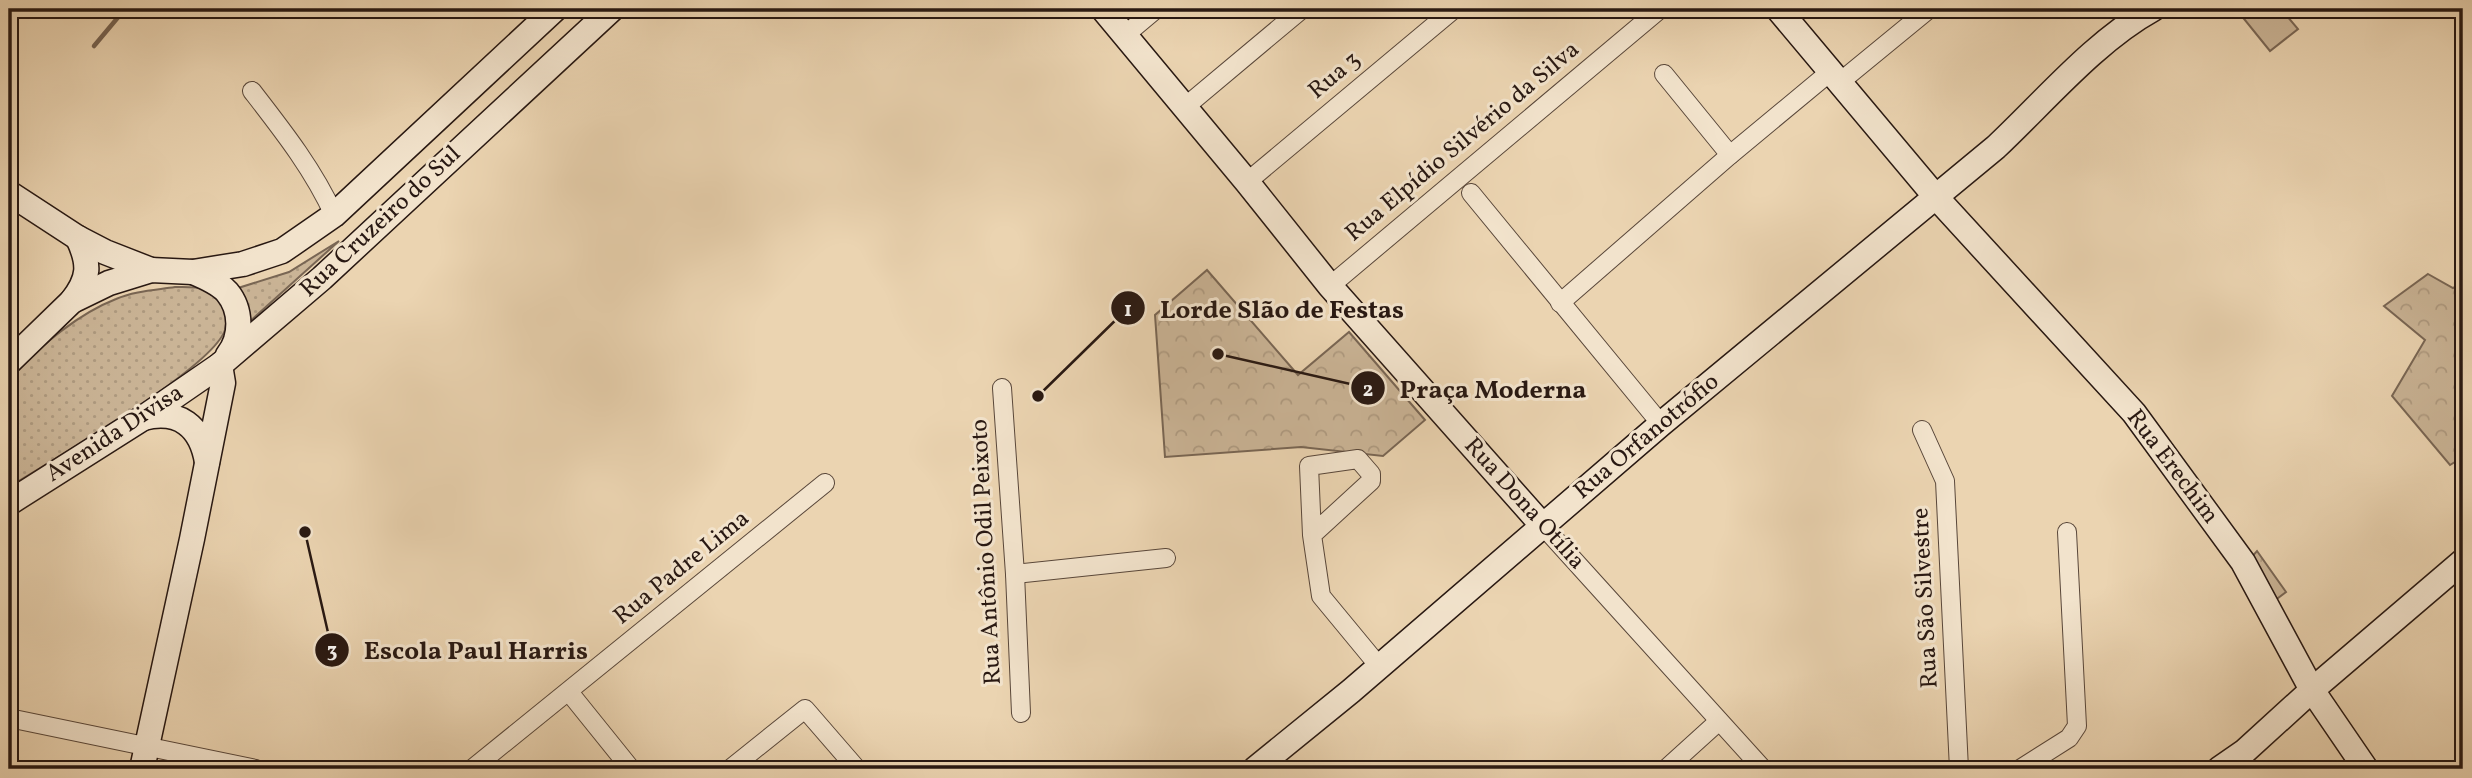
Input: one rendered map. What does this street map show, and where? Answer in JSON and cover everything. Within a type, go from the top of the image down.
[{"type":"street","name":"Rua Cruzeiro do Sul","points":[[194,272],[243,264],[282,251],[334,215],[555,9]]},
{"type":"street","name":"Rua Cruzeiro do Sul","points":[[220,365],[322,278],[612,9]]},
{"type":"street","name":"Rua Dona Otília","points":[[1103,9],[1330,286],[1763,769]]},
{"type":"street","points":[[1125,34],[1156,9]]},
{"type":"street","points":[[1185,107],[1302,9]]},
{"type":"street","name":"Rua 3","points":[[1247,182],[1454,9]]},
{"type":"street","name":"Rua Elpídio Silvério da Silva","points":[[1330,286],[1660,9]]},
{"type":"street","name":"Rua Erechim","points":[[1778,9],[1935,196],[2134,413],[2243,562],[2312,690],[2367,769]]},
{"type":"street","points":[[1560,303],[1730,155],[1929,9]]},
{"type":"street","name":"Rua Orfanotrófio","points":[[1255,769],[1351,691],[1661,424],[2009,134],[2099,49],[2138,17],[2153,9]]},
{"type":"street","name":"Rua Orfanotrófio","points":[[2009,134],[2029,128],[2141,33],[2162,9]]},
{"type":"street","points":[[1664,74],[1730,155]]},
{"type":"street","points":[[252,91],[299,152],[316,178],[334,215]]},
{"type":"street","points":[[9,193],[78,238],[105,252],[151,270],[194,272],[226,291],[235,304],[239,321],[237,338],[220,365],[223,383],[208,462],[145,758]]},
{"type":"street","points":[[1471,193],[1661,424]]},
{"type":"street","points":[[9,362],[72,302],[86,280],[85,254],[78,238]]},
{"type":"street","points":[[72,302],[109,283],[151,270]]},
{"type":"street","name":"Avenida Divisa","points":[[9,503],[143,418],[220,365]]},
{"type":"street","name":"Rua Antônio Odil Peixoto","points":[[1002,388],[1015,574],[1021,713]]},
{"type":"street","points":[[143,418],[157,414],[175,417],[187,423],[198,434],[205,447],[208,462]]},
{"type":"street","name":"Rua São Silvestre","points":[[1922,430],[1945,481],[1959,769]]},
{"type":"street","points":[[1312,535],[1371,481],[1371,474],[1358,459],[1309,466],[1312,535],[1321,596],[1378,666]]},
{"type":"street","name":"Rua Padre Lima","points":[[472,769],[825,482]]},
{"type":"street","points":[[2020,769],[2069,738],[2077,726],[2067,531]]},
{"type":"street","points":[[1015,574],[1166,558]]},
{"type":"street","points":[[2219,769],[2245,751],[2463,561]]},
{"type":"street","points":[[569,692],[631,769]]},
{"type":"street","points":[[730,769],[805,709],[857,769]]},
{"type":"street","points":[[9,718],[145,758],[256,769]]},
{"type":"street","points":[[1666,769],[1719,721]]},
{"type":"green space","points":[[2236,9],[2281,9],[2298,29],[2270,51]]},
{"type":"green space","points":[[339,241],[248,323],[235,289],[289,272]]},
{"type":"green space","points":[[1207,270],[1298,375],[1349,332],[1425,420],[1383,456],[1301,447],[1165,457],[1155,315]]},
{"type":"green space","points":[[2428,274],[2453,288],[2461,284],[2463,288],[2463,457],[2450,465],[2392,396],[2425,340],[2384,306]]},
{"type":"green space","points":[[175,287],[208,290],[222,304],[226,327],[214,347],[127,414],[9,487],[9,376],[59,333],[86,314],[130,294]]},
{"type":"green space","points":[[2257,551],[2286,592],[2274,601],[2247,562]]},
{"type":"waterway","points":[[94,46],[125,9]]},
{"type":"place","name":"Praça Moderna","points":[[1218,354]]},
{"type":"place","name":"Lorde Slão de Festas","points":[[1038,396]]},
{"type":"place","name":"Escola Paul Harris","points":[[305,532]]}]
